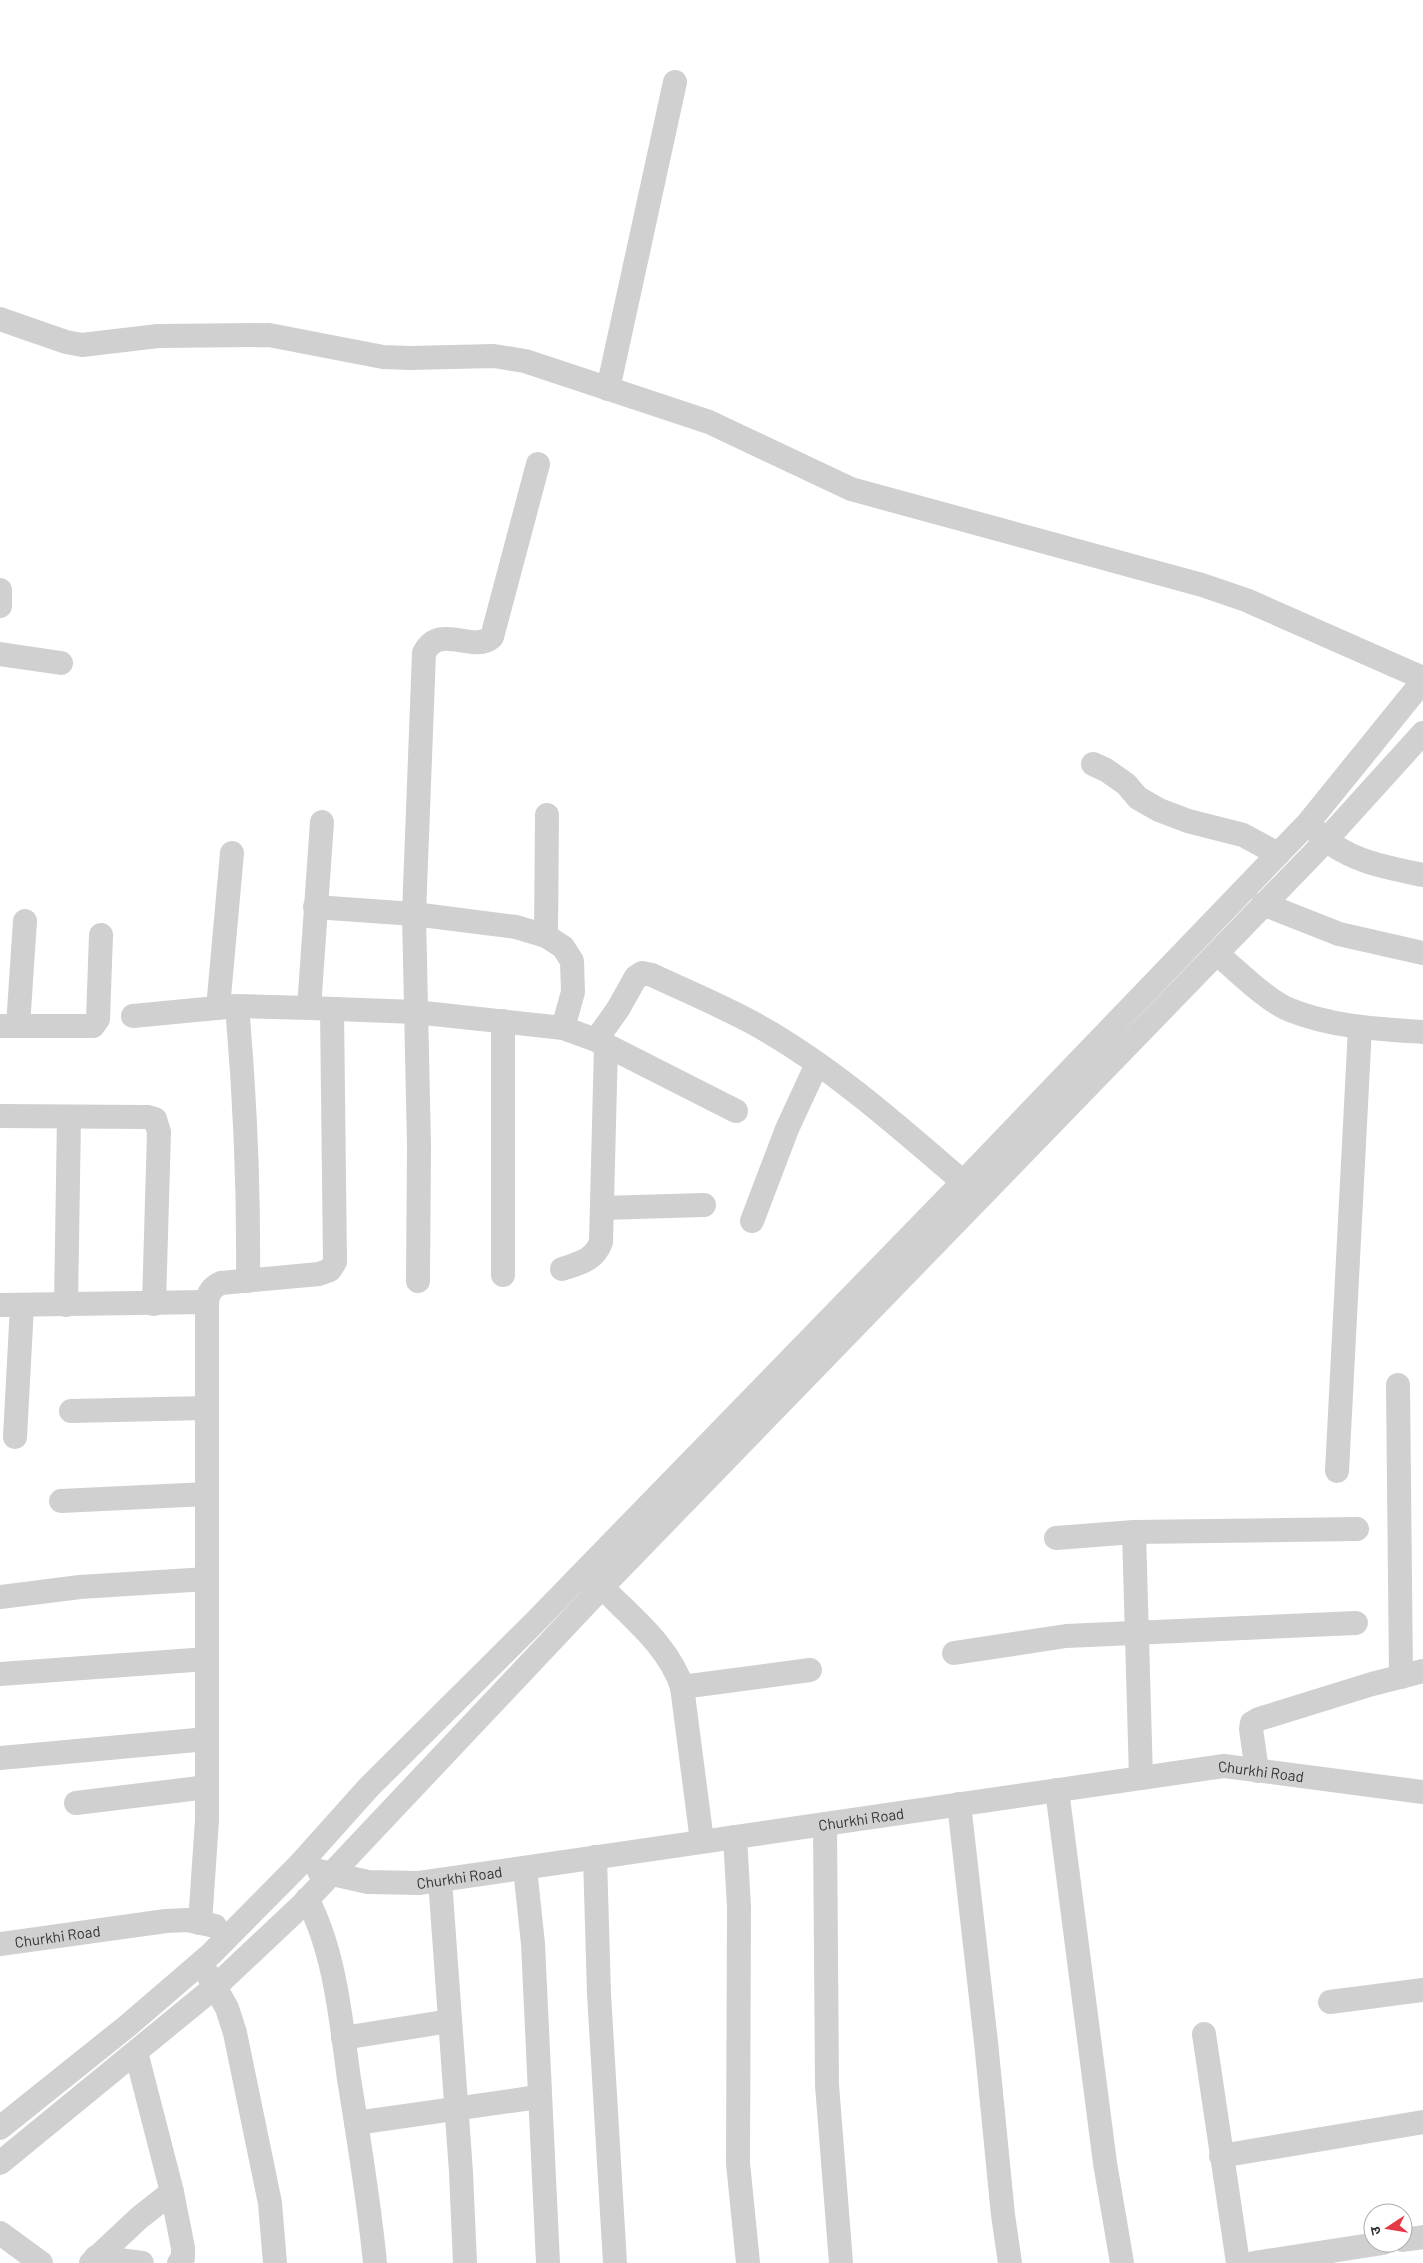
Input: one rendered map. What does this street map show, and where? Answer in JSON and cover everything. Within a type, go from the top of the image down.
[{"type":"street","points":[[608,389],[675,82]]},
{"type":"street","points":[[0,320],[82,346],[100,345],[133,338],[246,334],[269,335],[383,357],[494,356],[525,361],[709,422],[850,489],[1193,582],[1237,597],[1423,679],[1308,823],[963,1182],[537,1620],[369,1787],[300,1864],[200,1964],[126,2027],[0,2128]]},
{"type":"street","points":[[418,1281],[419,1146],[414,914],[424,653],[428,644],[436,639],[478,642],[487,641],[492,637],[538,464]]},
{"type":"street","points":[[0,590],[0,606]]},
{"type":"street","points":[[0,654],[61,663]]},
{"type":"street","points":[[0,2163],[216,1986],[331,1875],[602,1587],[1326,841],[1423,733]]},
{"type":"street","points":[[1093,764],[1106,770],[1126,784],[1138,798],[1159,810],[1188,821],[1243,835],[1278,854]]},
{"type":"street","points":[[546,936],[547,815]]},
{"type":"street","points":[[308,1008],[322,822]]},
{"type":"street","points":[[1308,823],[1340,852],[1358,860],[1423,874]]},
{"type":"street","points":[[232,853],[228,1007],[246,1102],[249,1205],[248,1281]]},
{"type":"street","points":[[1263,904],[1339,934],[1423,953]]},
{"type":"street","points":[[315,907],[414,914],[516,927],[546,936],[563,947],[572,961],[572,992],[563,1028]]},
{"type":"street","points":[[24,921],[9,1026],[93,1026],[98,1019],[101,935]]},
{"type":"street","points":[[1216,954],[1274,1001],[1289,1010],[1360,1028],[1423,1032]]},
{"type":"street","points":[[562,1269],[589,1260],[597,1253],[601,1242],[601,1042],[636,977],[642,973],[652,975],[755,1024],[817,1064],[876,1106],[963,1182]]},
{"type":"street","points":[[133,1016],[228,1007],[308,1008],[415,1012],[563,1028],[601,1042],[736,1111]]},
{"type":"street","points":[[200,1923],[204,1888],[207,1787],[207,1302],[208,1296],[214,1287],[221,1283],[319,1274],[330,1270],[335,1262],[332,1009]]},
{"type":"street","points":[[503,1021],[503,1275]]},
{"type":"street","points":[[1337,1471],[1360,1028]]},
{"type":"street","points":[[752,1221],[787,1129],[817,1064]]},
{"type":"street","points":[[0,1116],[148,1117],[155,1119],[158,1125],[158,1222],[154,1304]]},
{"type":"street","points":[[66,1305],[69,1117]]},
{"type":"street","points":[[602,1208],[704,1205]]},
{"type":"street","points":[[14,1437],[11,1305],[207,1302]]},
{"type":"street","points":[[1257,1771],[1251,1729],[1252,1724],[1260,1719],[1412,1674],[1398,1385]]},
{"type":"street","points":[[71,1411],[207,1408]]},
{"type":"street","points":[[61,1501],[207,1494]]},
{"type":"street","points":[[1056,1538],[1134,1532],[1357,1529]]},
{"type":"street","points":[[1134,1532],[1141,1778]]},
{"type":"street","points":[[0,1597],[89,1586],[207,1579]]},
{"type":"street","points":[[602,1587],[665,1652],[677,1671],[682,1687],[702,1841]]},
{"type":"street","points":[[954,1653],[1066,1636],[1356,1623]]},
{"type":"street","points":[[0,1674],[207,1659]]},
{"type":"street","points":[[682,1687],[810,1670]]},
{"type":"street","points":[[0,1758],[207,1739]]},
{"type":"street","name":"Churkhi Road","points":[[300,1864],[331,1875],[392,1884],[440,1880],[1224,1766],[1423,1792]]},
{"type":"street","points":[[76,1803],[207,1787]]},
{"type":"street","points":[[1057,1790],[1105,2163],[1122,2263]]},
{"type":"street","points":[[959,1804],[1010,2263]]},
{"type":"street","points":[[825,1824],[827,2085],[841,2263]]},
{"type":"street","points":[[735,1837],[739,1907],[738,2163],[748,2263]]},
{"type":"street","points":[[595,1857],[599,1994],[615,2263]]},
{"type":"street","points":[[525,1868],[533,1944],[538,2097],[548,2263]]},
{"type":"street","points":[[440,1880],[461,2172],[465,2263]]},
{"type":"street","points":[[307,1899],[318,1920],[326,1942],[344,2038],[375,2263]]},
{"type":"street","name":"Churkhi Road","points":[[0,1944],[166,1921],[187,1920],[233,1932],[260,1945]]},
{"type":"street","points":[[200,1964],[216,1986],[227,2008],[235,2032],[270,2203],[275,2263]]},
{"type":"street","points":[[1330,2002],[1423,1990]]},
{"type":"street","points":[[344,2038],[450,2021]]},
{"type":"street","points":[[1204,2034],[1238,2263]]},
{"type":"street","points":[[136,2052],[172,2192],[184,2248],[183,2258],[179,2263]]},
{"type":"street","points":[[356,2123],[538,2097]]},
{"type":"street","points":[[1221,2156],[1423,2122]]},
{"type":"street","points":[[93,2260],[172,2192]]},
{"type":"street","points":[[0,2233],[41,2263]]},
{"type":"street","points":[[1254,2263],[1363,2246]]},
{"type":"street","points":[[93,2260],[142,2263]]}]
